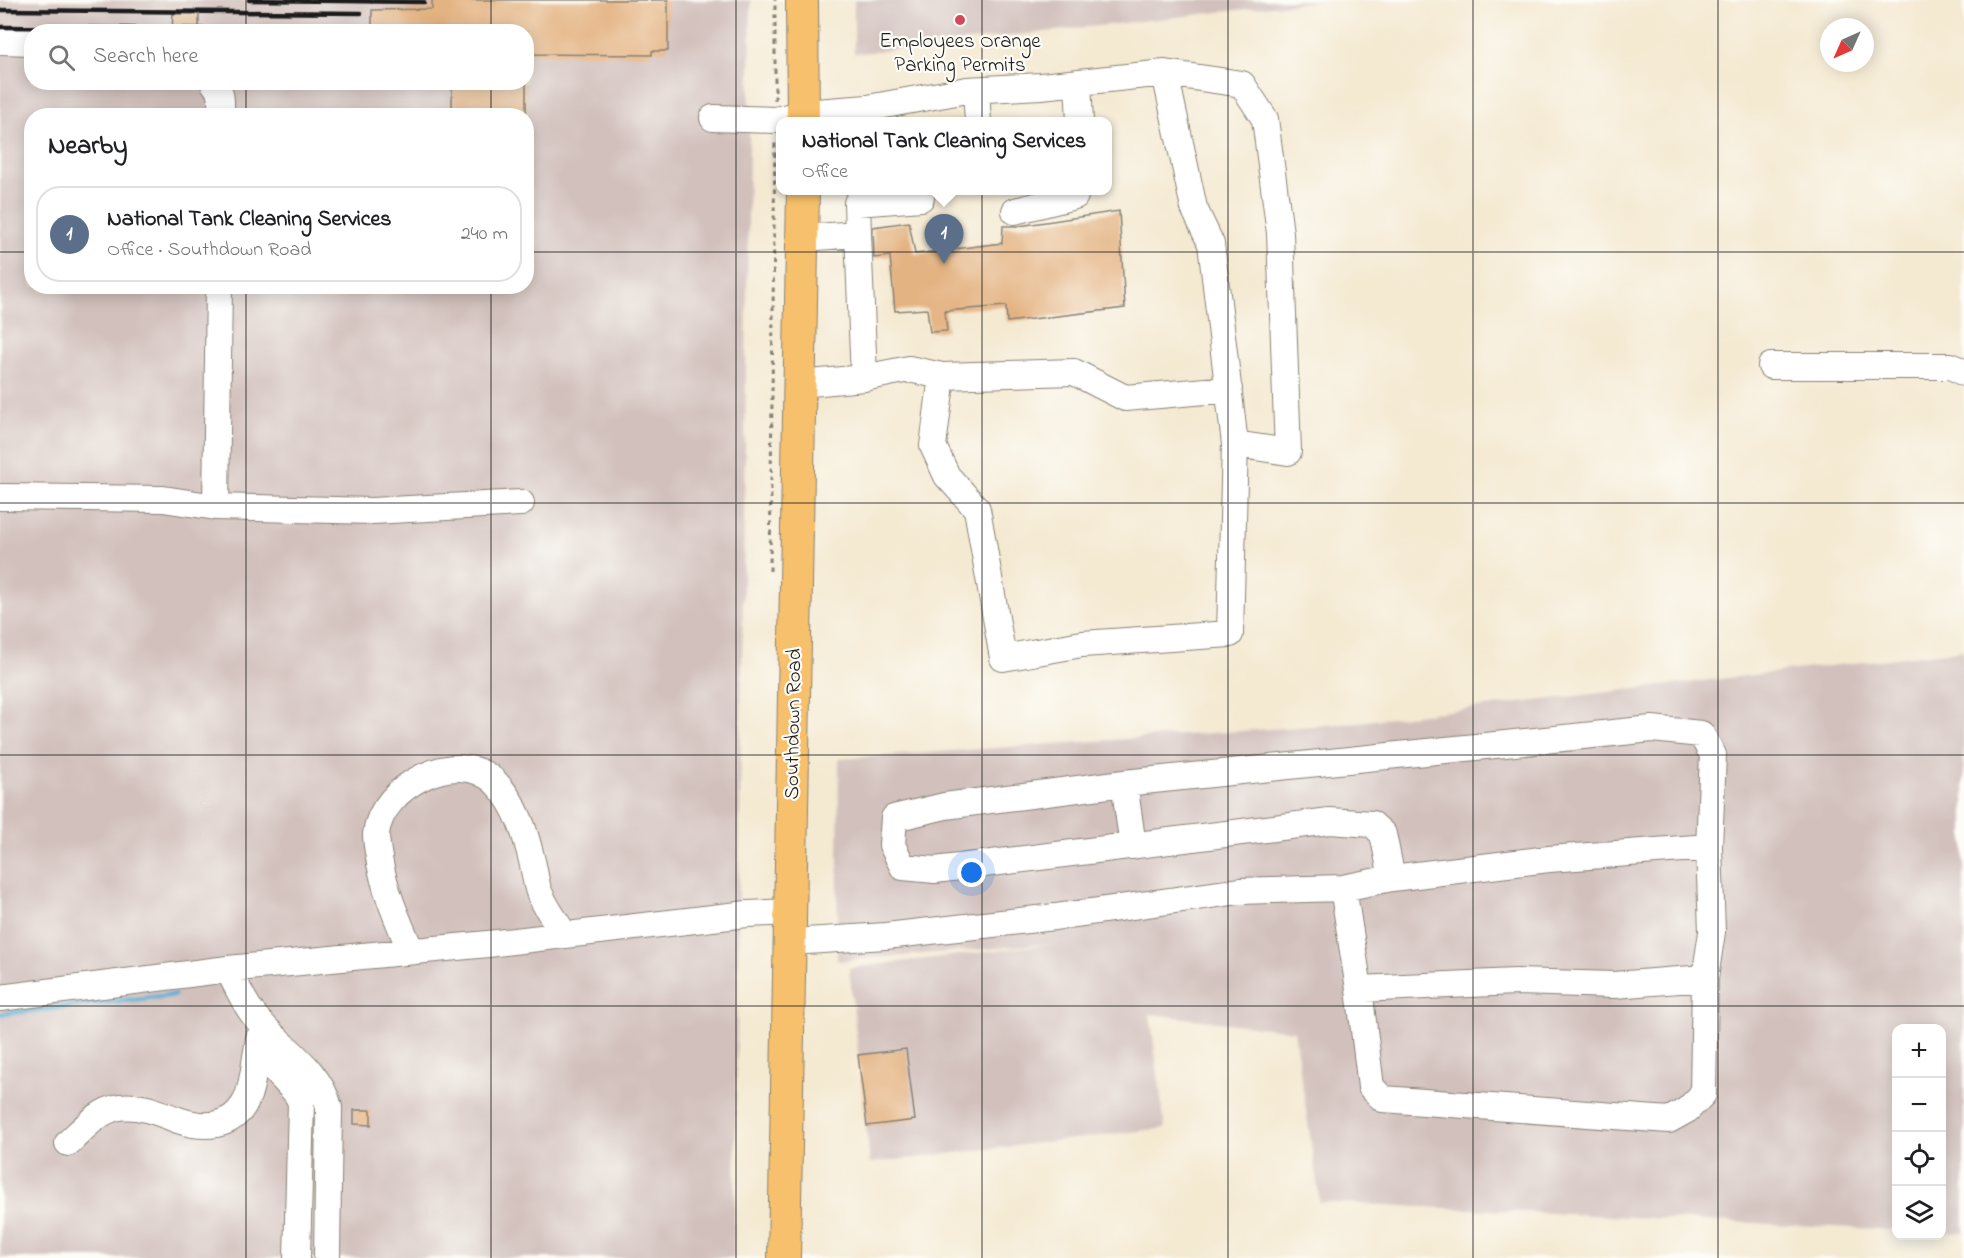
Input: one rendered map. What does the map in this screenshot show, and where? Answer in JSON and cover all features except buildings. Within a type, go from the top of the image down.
[{"type":"main road","points":[[802,0],[803,117]]},
{"type":"main road","name":"Southdown Road","points":[[784,1258],[803,195]]},
{"type":"lane","points":[[0,41],[24,42]]},
{"type":"lane","points":[[803,117],[976,90],[1165,73],[1242,84],[1265,119],[1280,233],[1288,452],[1235,443]]},
{"type":"lane","points":[[942,376],[933,446],[947,476],[977,509],[1003,658],[1082,644],[1230,634],[1235,443],[1211,244],[1194,208],[1165,73]]},
{"type":"lane","points":[[1078,82],[1080,117]]},
{"type":"lane","points":[[220,90],[221,108]]},
{"type":"lane","points":[[976,90],[978,117]]},
{"type":"lane","points":[[713,118],[776,120]]},
{"type":"lane","points":[[1015,211],[1075,195]]},
{"type":"lane","points":[[864,378],[857,203],[921,198]]},
{"type":"lane","points":[[803,238],[858,234]]},
{"type":"lane","points":[[216,507],[219,294]]},
{"type":"lane","points":[[1770,366],[1951,366],[1964,373]]},
{"type":"lane","points":[[800,384],[864,378],[909,369],[942,376],[1074,372],[1125,398],[1228,389]]},
{"type":"lane","points":[[0,497],[163,499],[216,507],[372,511],[520,503]]},
{"type":"lane","points":[[1343,888],[1359,989],[1371,1088],[1383,1099],[1669,1120],[1688,1110],[1703,1094],[1706,978],[1712,932],[1709,847],[1713,755],[1701,734],[1652,729],[1125,783],[945,806],[894,818],[892,845],[903,867],[935,870],[1330,821],[1372,824],[1383,834],[1392,878]]},
{"type":"lane","points":[[411,951],[381,875],[376,836],[379,820],[398,794],[429,774],[447,769],[471,769],[482,772],[495,782],[508,797],[519,817],[527,841],[539,891],[550,914],[565,935]]},
{"type":"lane","points":[[1125,783],[1132,846]]},
{"type":"lane","points":[[0,998],[228,969],[747,914],[790,927],[886,936],[1055,917],[1240,891],[1343,888],[1392,878],[1549,859],[1709,847]]},
{"type":"lane","points":[[228,969],[251,1011],[311,1073],[326,1098],[329,1107],[327,1258]]},
{"type":"lane","points":[[1359,989],[1515,982],[1614,985],[1706,978]]},
{"type":"lane","points":[[68,1143],[101,1114],[120,1107],[146,1108],[197,1125],[220,1124],[239,1111],[247,1100],[261,1022]]},
{"type":"lane","points":[[257,1051],[296,1093],[301,1102],[297,1258]]},
{"type":"shaded area","points":[[0,0],[751,0],[734,1258],[0,1258]]},
{"type":"shaded area","points":[[854,0],[1324,0],[854,54]]},
{"type":"shaded area","points":[[1964,650],[1964,1233],[1946,1232],[1946,1024],[1892,1024],[1892,1230],[1320,1202],[1294,1031],[1150,1014],[1165,1128],[870,1163],[849,968],[1061,943],[837,961],[839,759],[1341,724]]},
{"type":"waterway","points":[[0,1014],[174,995]]},
{"type":"railway","points":[[249,0],[424,2]]},
{"type":"railway","points":[[0,10],[361,13]]},
{"type":"railway","points":[[0,27],[24,27]]},
{"type":"place","name":"Employees Orange Parking Permits","points":[[960,20]]},
{"type":"place","name":"National Tank Cleaning Services","points":[[944,264]]}]
